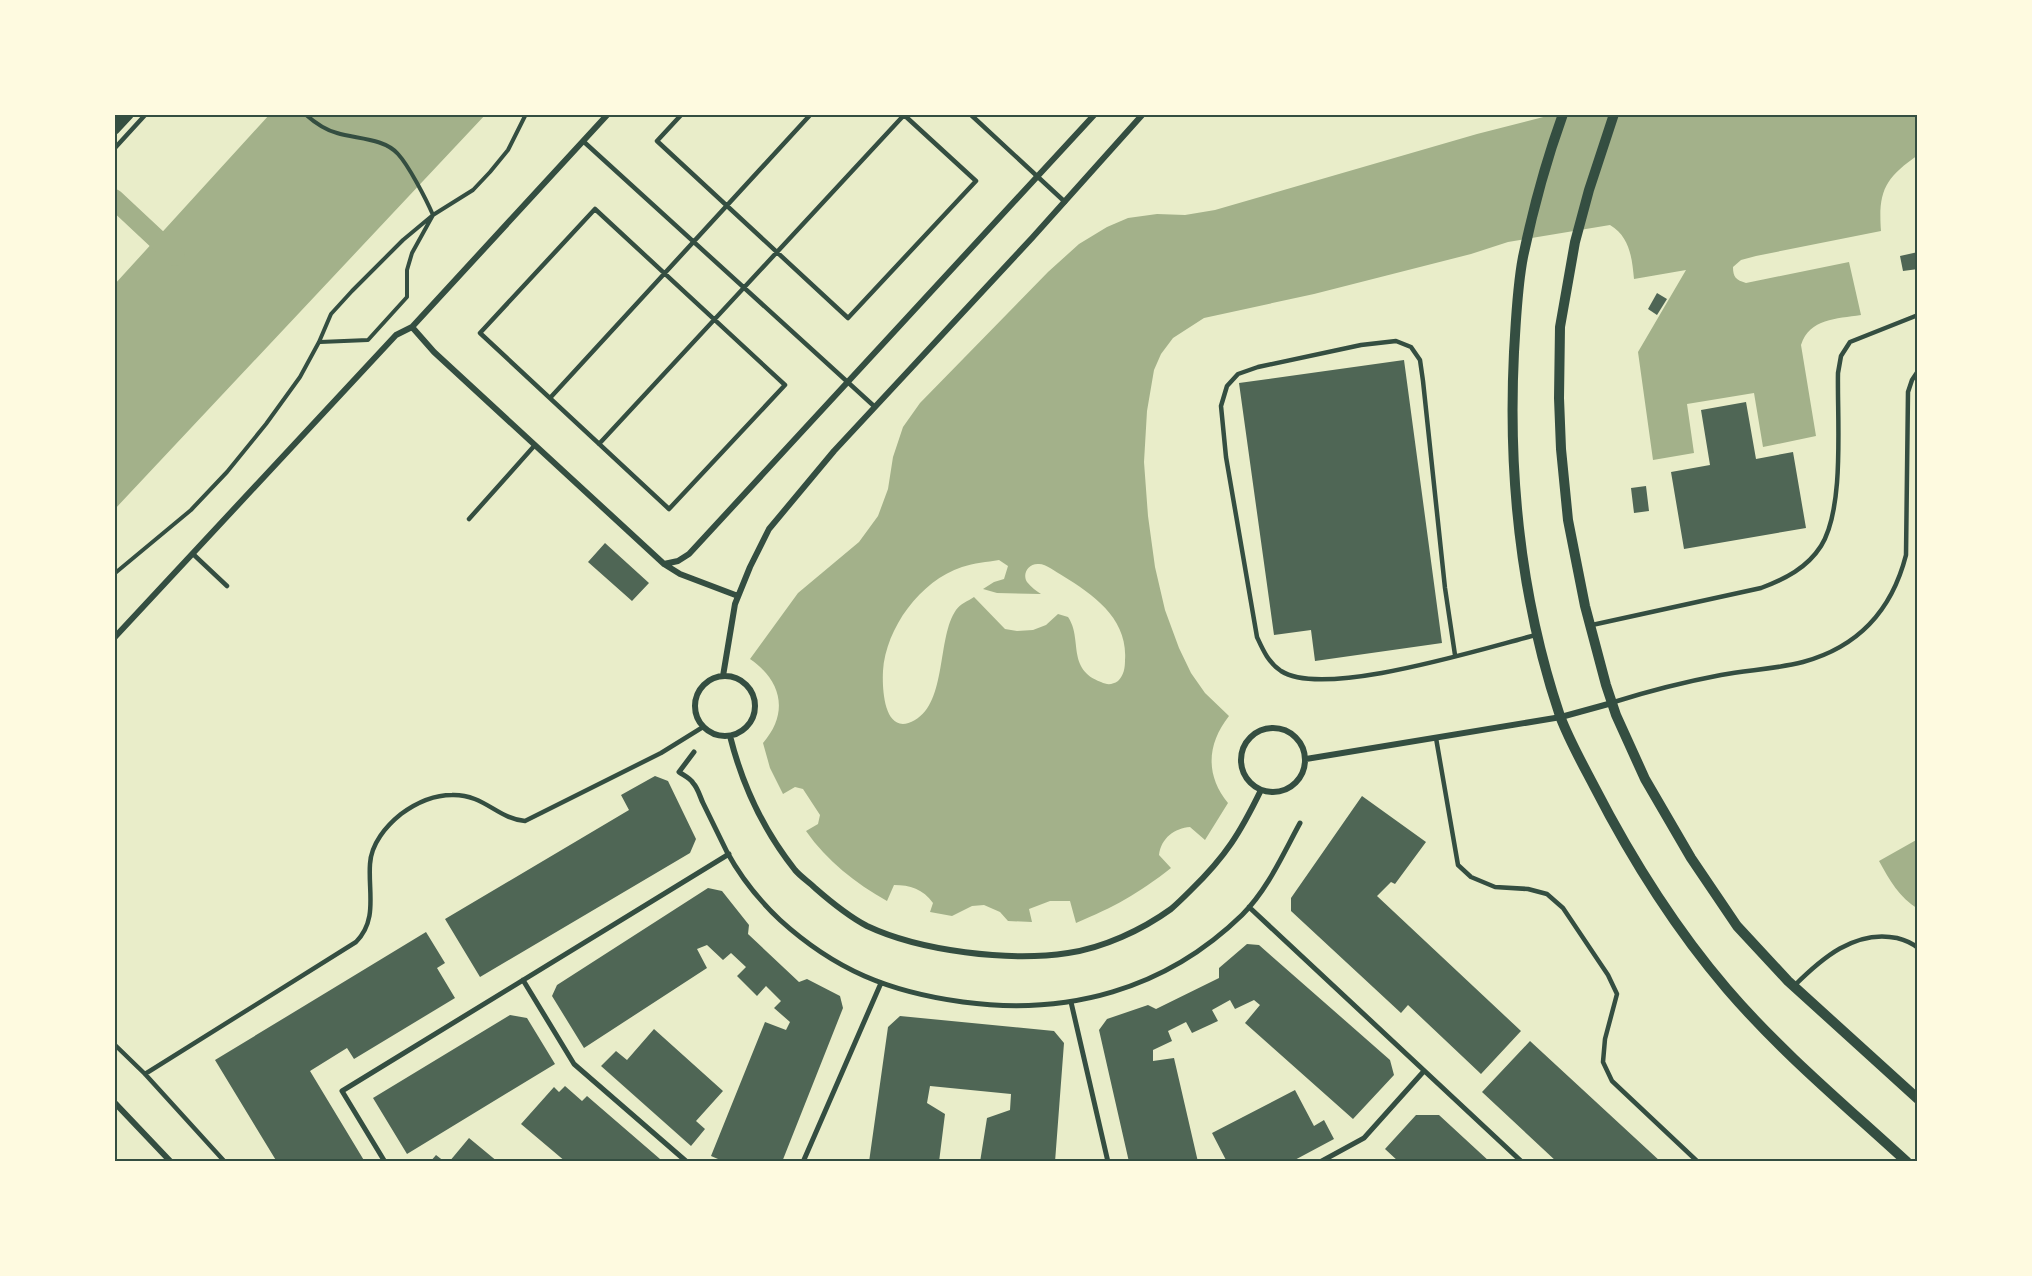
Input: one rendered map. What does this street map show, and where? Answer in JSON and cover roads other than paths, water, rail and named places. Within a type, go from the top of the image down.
[{"type":"main road","points":[[114,129],[128,114]]},
{"type":"street","points":[[114,638],[396,335],[412,327],[608,114]]},
{"type":"street","points":[[664,564],[678,561],[689,554],[1095,114]]},
{"type":"street","points":[[723,676],[735,604],[769,529],[874,407],[1065,202],[1143,114]]},
{"type":"street","points":[[1563,114],[1547,157],[1522,260],[1512,401],[1515,497],[1527,581],[1538,634],[1561,717],[1616,830],[1670,916],[1698,953],[1727,989],[1798,1064],[1907,1162]]},
{"type":"street","points":[[1614,114],[1575,242],[1560,327],[1559,398],[1567,508],[1585,606],[1612,703],[1645,779],[1691,858],[1737,926],[1794,986],[1918,1099]]},
{"type":"street","points":[[412,327],[434,352],[664,564],[680,574],[738,596]]},
{"type":"street","points":[[723,676],[742,681],[754,697],[753,717],[740,732],[730,736],[711,733],[703,727],[694,710],[698,690],[713,678],[723,676]]},
{"type":"street","points":[[1306,759],[1561,717],[1612,703]]},
{"type":"street","points":[[1281,729],[1291,733],[1304,749],[1306,759],[1304,770],[1292,786],[1282,791],[1261,790],[1245,776],[1241,766],[1241,755],[1245,744],[1261,730],[1281,729]]},
{"type":"street","points":[[730,736],[747,789],[764,824],[796,871],[832,903],[865,925],[892,936],[935,947],[989,954],[1037,956],[1095,947],[1135,930],[1172,908],[1209,872],[1228,849],[1240,832],[1261,790]]},
{"type":"street","points":[[694,752],[679,772],[693,782],[729,854],[751,887],[787,926],[814,949],[852,971],[880,983],[932,998],[995,1006],[1033,1007],[1083,1000],[1126,988],[1192,956],[1249,907],[1270,877],[1300,823]]},
{"type":"street","points":[[385,1162],[342,1091],[729,854]]},
{"type":"street","points":[[1249,907],[1522,1162]]},
{"type":"street","points":[[523,980],[574,1064],[687,1162]]},
{"type":"street","points":[[803,1162],[880,983]]},
{"type":"street","points":[[1071,1002],[1108,1162]]},
{"type":"street","points":[[1320,1162],[1364,1138],[1424,1071]]},
{"type":"street","points":[[114,1102],[171,1162]]},
{"type":"lane","points":[[114,149],[146,114]]},
{"type":"lane","points":[[599,444],[715,320],[777,252],[904,114],[975,181],[848,318],[777,252],[657,141],[682,114]]},
{"type":"lane","points":[[550,398],[811,114]]},
{"type":"lane","points":[[970,114],[1065,202]]},
{"type":"lane","points":[[583,141],[874,407]]},
{"type":"lane","points":[[595,209],[715,320],[785,385],[669,509],[480,333],[595,209]]},
{"type":"lane","points":[[1590,626],[1761,588],[1788,578],[1807,563],[1821,546],[1830,525],[1837,495],[1838,373],[1841,356],[1850,342],[1918,315]]},
{"type":"lane","points":[[1455,655],[1445,588],[1424,381],[1419,360],[1411,346],[1396,341],[1361,345],[1258,367],[1238,374],[1227,386],[1221,406],[1226,457],[1257,638],[1267,658],[1282,672],[1305,679],[1338,679],[1392,670],[1455,655],[1538,634]]},
{"type":"lane","points":[[1612,703],[1678,683],[1802,662],[1828,653],[1852,640],[1870,624],[1885,605],[1899,580],[1906,555],[1908,392],[1918,371]]},
{"type":"lane","points":[[469,519],[535,445]]},
{"type":"lane","points":[[193,554],[227,586]]},
{"type":"lane","points":[[145,1074],[356,942],[362,936],[369,920],[370,861],[375,846],[387,827],[418,803],[440,796],[462,795],[481,800],[511,818],[525,821],[661,753],[703,727]]},
{"type":"lane","points":[[1436,738],[1458,865],[1471,877],[1496,887],[1528,889],[1548,894],[1563,908],[1608,975],[1617,994],[1605,1039],[1603,1062],[1612,1081],[1698,1162]]},
{"type":"lane","points":[[1794,986],[1816,964],[1853,942],[1869,937],[1886,936],[1903,940],[1918,948]]},
{"type":"lane","points":[[114,1044],[145,1074],[225,1162]]},
{"type":"waterway","points":[[114,199],[175,256]]}]
